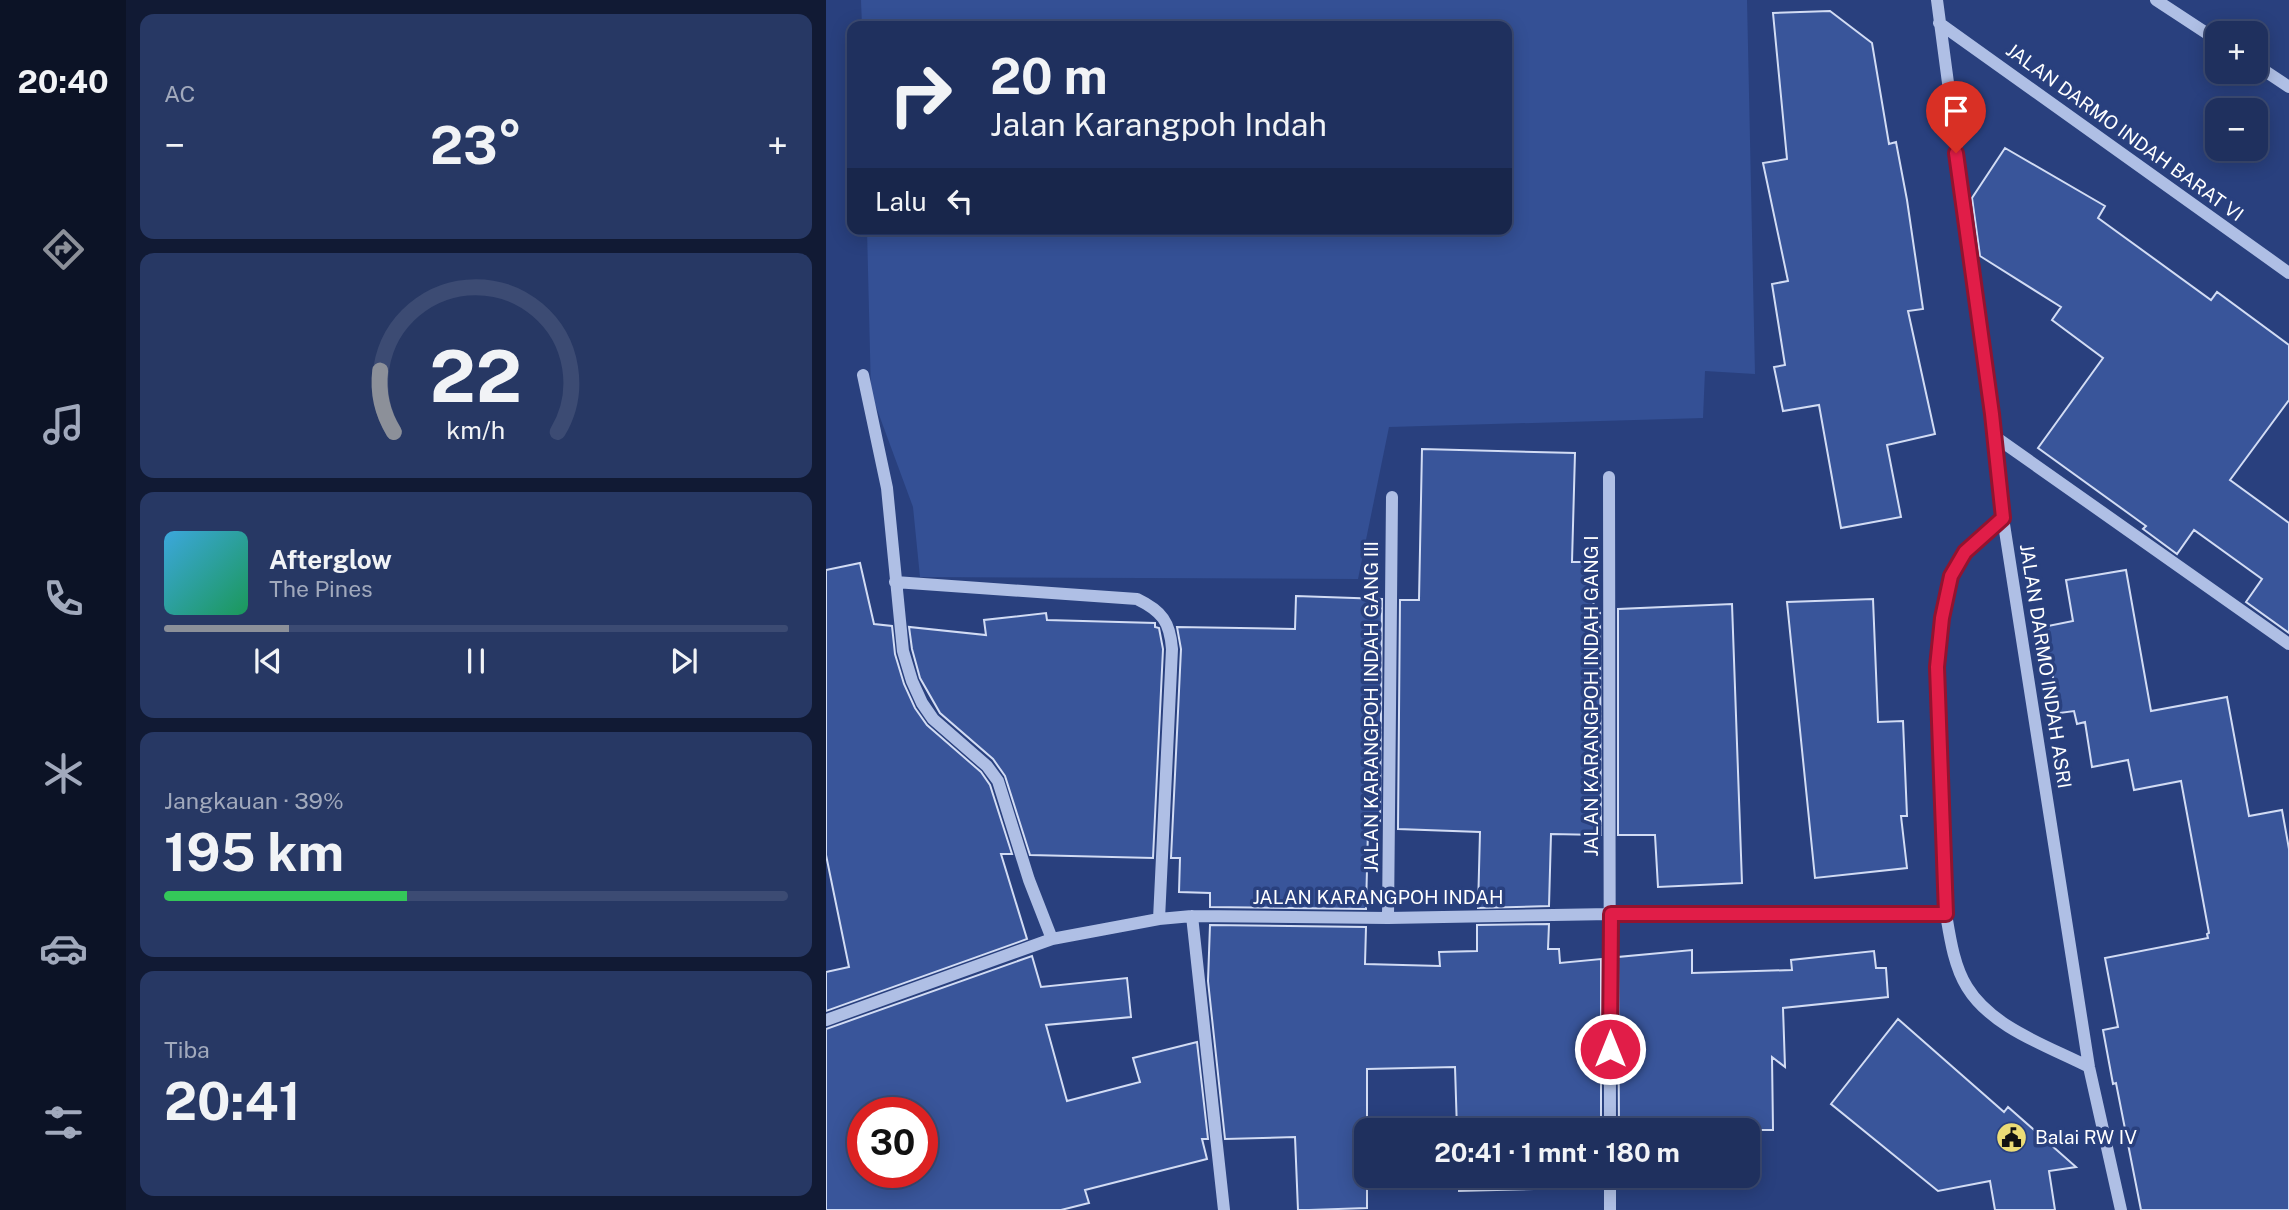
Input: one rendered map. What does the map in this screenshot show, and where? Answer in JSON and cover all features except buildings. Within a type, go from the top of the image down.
[{"type":"street","name":"JALAN DARMO INDAH ASRI","points":[[1937,0],[2003,518],[2089,1067],[2121,1210]]},
{"type":"street","points":[[2156,0],[2205,32]]},
{"type":"street","name":"JALAN DARMO INDAH BARAT VI","points":[[1939,23],[2289,273]]},
{"type":"street","points":[[2268,73],[2289,87]]},
{"type":"street","points":[[863,375],[887,488],[903,651],[917,692],[933,719],[987,766],[998,781],[1026,871],[1052,939]]},
{"type":"street","points":[[1994,436],[2289,644]]},
{"type":"street","name":"JALAN KARANGPOH INDAH GANG I","points":[[1609,477],[1610,1118]]},
{"type":"street","name":"JALAN KARANGPOH INDAH GANG III","points":[[1388,918],[1392,497]]},
{"type":"street","points":[[2003,518],[1965,552],[1951,576],[1942,618],[1937,667],[1946,914],[1952,950],[1966,987],[1983,1007],[2009,1027],[2089,1067]]},
{"type":"street","points":[[895,582],[1137,599],[1154,607],[1165,621],[1171,633],[1172,649],[1159,919]]},
{"type":"street","name":"JALAN KARANGPOH INDAH","points":[[826,1020],[1052,939],[1159,919],[1192,916],[1388,918],[1611,914],[1946,914]]},
{"type":"street","points":[[1192,916],[1224,1210]]},
{"type":"street","points":[[1609,1210],[1610,1188]]},
{"type":"shaded area","points":[[861,0],[1747,0],[1755,374],[1705,371],[1703,418],[1389,427],[1358,579],[920,577],[913,507],[871,393],[867,235],[1512,235],[1512,21],[862,21]]},
{"type":"place","name":"Balai RW IV","points":[[2012,1137]]},
{"type":"route","points":[[1610,1049],[1611,914],[1946,914],[1937,667],[1942,618],[1951,576],[1965,552],[2003,518],[1992,414],[1956,153]]}]
